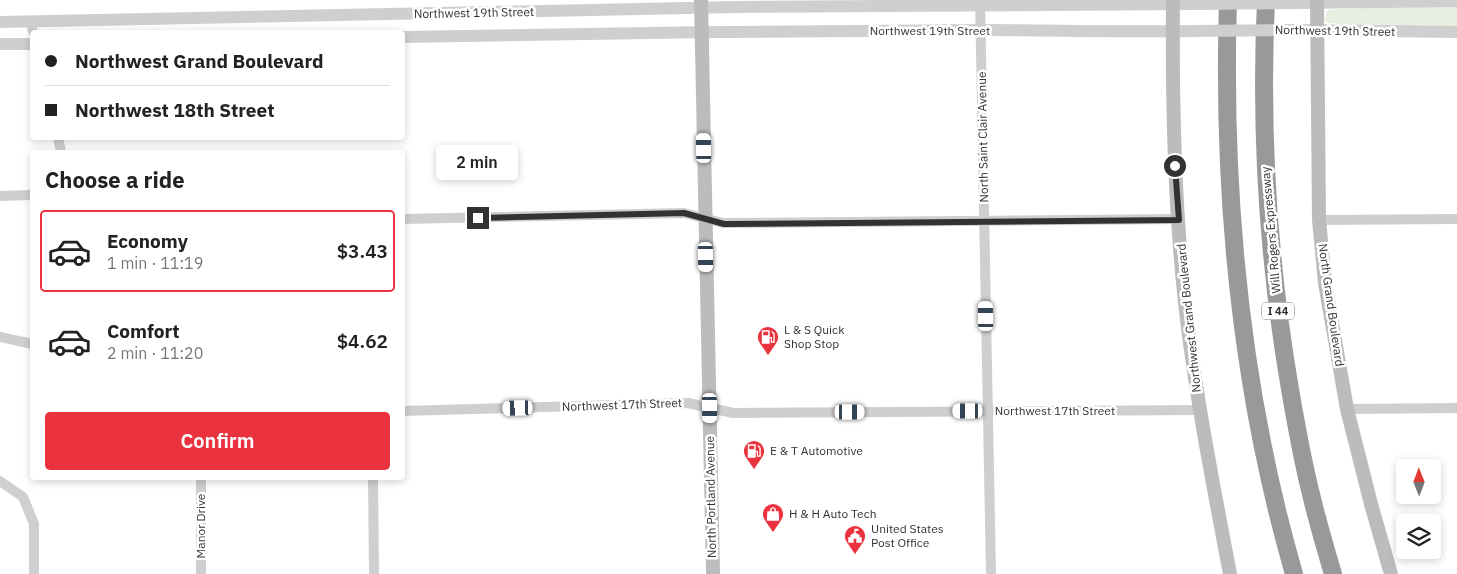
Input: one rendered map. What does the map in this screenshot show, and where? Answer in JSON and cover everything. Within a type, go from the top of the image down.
[{"type":"highway","points":[[1228,0],[1229,173],[1233,241],[1240,304],[1261,442],[1279,524],[1294,574]]},
{"type":"highway","name":"Will Rogers Expressway","points":[[1266,0],[1264,45],[1265,173],[1277,300],[1285,358],[1310,492],[1333,574]]},
{"type":"main road","name":"North Grand Boulevard","points":[[1317,1],[1319,220],[1325,283],[1347,408],[1391,574]]},
{"type":"main road","name":"Northwest Grand Boulevard","points":[[1172,2],[1175,166],[1185,301],[1200,410],[1230,574]]},
{"type":"main road","name":"North Portland Avenue","points":[[702,4],[713,574]]},
{"type":"street","name":"Northwest 19th Street","points":[[0,22],[32,27],[702,4],[1172,2],[1190,4],[1301,3],[1317,1],[1457,1]]},
{"type":"street","name":"North Saint Clair Avenue","points":[[980,3],[991,574]]},
{"type":"street","name":"Northwest 19th Street","points":[[405,37],[981,30],[1457,32]]},
{"type":"street","points":[[0,44],[30,44]]},
{"type":"street","points":[[0,196],[30,195]]},
{"type":"street","points":[[405,219],[684,213],[724,224],[1179,220]]},
{"type":"street","points":[[1319,220],[1457,219]]},
{"type":"street","points":[[0,337],[30,344]]},
{"type":"street","name":"Northwest 17th Street","points":[[405,411],[688,403],[732,413],[1200,410]]},
{"type":"street","points":[[1347,408],[1457,408]]},
{"type":"street","name":"Manor Drive","points":[[201,480],[201,574]]},
{"type":"street","points":[[373,480],[374,574]]},
{"type":"street","points":[[0,481],[23,497],[34,524],[34,574]]},
{"type":"shaded area","points":[[1457,6],[1457,26],[1382,27],[1327,23],[1325,21],[1327,10]]},
{"type":"place","name":"L & S Quick Shop Stop","points":[[768,356]]},
{"type":"place","name":"E & T Automotive","points":[[754,470]]},
{"type":"place","name":"H & H Auto Tech","points":[[773,533]]},
{"type":"place","name":"United States Post Office","points":[[855,555]]},
{"type":"route","points":[[478,218],[684,213],[724,224],[1179,220],[1175,166]]}]
